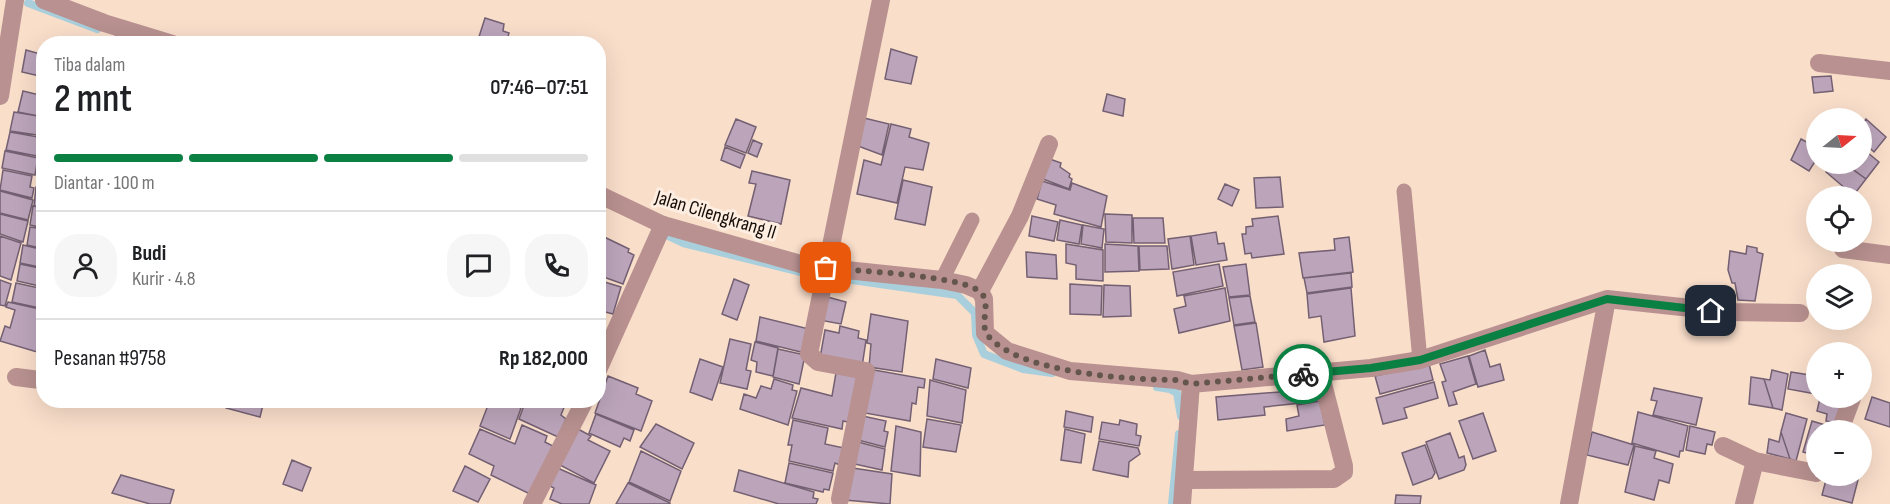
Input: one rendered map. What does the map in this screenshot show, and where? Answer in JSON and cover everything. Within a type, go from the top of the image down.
[{"type":"street","points":[[0,96],[15,0]]},
{"type":"street","points":[[44,0],[121,36]]},
{"type":"street","points":[[840,499],[866,371],[818,362],[809,354],[881,0]]},
{"type":"street","points":[[1819,63],[1890,71]]},
{"type":"street","points":[[1049,144],[1020,216],[980,291],[986,302],[985,333],[1007,351],[1070,371],[1176,380],[1191,384],[1371,368],[1420,360],[1607,299],[1728,312],[1800,313]]},
{"type":"street","name":"Jalan Cilengkrang II","points":[[606,198],[663,225],[808,266],[942,280],[980,291]]},
{"type":"street","points":[[606,352],[663,225]]},
{"type":"street","points":[[1866,252],[1890,255]]},
{"type":"street","points":[[1569,504],[1607,299]]},
{"type":"street","points":[[1185,480],[1334,479],[1340,476],[1344,472],[1344,466],[1320,372]]},
{"type":"street","points":[[16,376],[36,379]]},
{"type":"street","points":[[1182,504],[1191,384]]},
{"type":"street","points":[[531,504],[581,408]]},
{"type":"street","points":[[1723,446],[1755,460],[1806,471]]},
{"type":"street","points":[[1744,504],[1755,460]]},
{"type":"lane","points":[[1404,191],[1420,360]]},
{"type":"lane","points":[[942,280],[972,220]]},
{"type":"building","points":[[485,18],[504,24],[503,31],[509,33],[508,36],[479,36]]},
{"type":"building","points":[[891,49],[917,57],[911,84],[885,79]]},
{"type":"building","points":[[26,50],[36,53],[36,75],[22,72]]},
{"type":"building","points":[[1831,76],[1833,91],[1814,93],[1812,77]]},
{"type":"building","points":[[23,91],[36,94],[36,116],[18,112]]},
{"type":"building","points":[[1107,94],[1125,99],[1123,116],[1103,111]]},
{"type":"building","points":[[14,112],[36,116],[36,135],[10,131]]},
{"type":"building","points":[[864,118],[889,124],[882,155],[858,146]]},
{"type":"building","points":[[736,119],[756,127],[746,153],[725,145]]},
{"type":"building","points":[[891,124],[911,129],[909,137],[929,143],[923,170],[905,167],[897,203],[857,194],[864,160],[881,165]]},
{"type":"building","points":[[1872,124],[1886,137],[1874,152],[1872,150]]},
{"type":"building","points":[[10,132],[36,137],[36,156],[6,150]]},
{"type":"building","points":[[1801,139],[1806,142],[1806,169],[1791,160]]},
{"type":"building","points":[[753,140],[762,144],[757,157],[748,153]]},
{"type":"building","points":[[725,147],[745,155],[740,168],[721,160]]},
{"type":"building","points":[[5,151],[36,158],[35,175],[2,168]]},
{"type":"building","points":[[1872,156],[1879,162],[1872,171]]},
{"type":"building","points":[[1047,158],[1061,163],[1060,167],[1070,174],[1069,177],[1072,179],[1069,189],[1043,179]]},
{"type":"building","points":[[3,170],[32,176],[30,187],[34,188],[32,198],[0,190]]},
{"type":"building","points":[[752,171],[790,180],[781,224],[748,216],[756,184],[749,183]]},
{"type":"building","points":[[1828,174],[1859,174],[1866,179],[1861,186],[1842,186]]},
{"type":"building","points":[[1859,174],[1870,174],[1866,179]]},
{"type":"building","points":[[1280,177],[1283,207],[1256,208],[1254,178]]},
{"type":"building","points":[[903,180],[932,187],[925,225],[895,219]]},
{"type":"building","points":[[1042,181],[1070,190],[1072,183],[1107,196],[1101,227],[1054,214],[1056,205],[1037,199]]},
{"type":"building","points":[[1225,184],[1239,190],[1232,206],[1218,199]]},
{"type":"building","points":[[0,191],[33,200],[28,220],[0,213]]},
{"type":"building","points":[[33,206],[36,207],[36,226],[30,225]]},
{"type":"building","points":[[0,214],[28,221],[23,242],[0,234]]},
{"type":"building","points":[[1105,214],[1132,215],[1132,243],[1106,242]]},
{"type":"building","points":[[1032,216],[1058,222],[1054,241],[1029,236]]},
{"type":"building","points":[[1278,216],[1284,254],[1252,258],[1251,253],[1245,254],[1242,234],[1246,234],[1246,227],[1253,226],[1252,219]]},
{"type":"building","points":[[1133,218],[1163,218],[1165,243],[1134,243]]},
{"type":"building","points":[[1060,220],[1082,225],[1079,244],[1057,240]]},
{"type":"building","points":[[1083,225],[1104,229],[1102,248],[1081,244]]},
{"type":"building","points":[[30,227],[36,228],[36,247],[27,245]]},
{"type":"building","points":[[1216,232],[1218,244],[1224,243],[1227,260],[1196,265],[1191,236]]},
{"type":"building","points":[[0,236],[21,243],[11,280],[0,276]]},
{"type":"building","points":[[1190,236],[1194,265],[1172,269],[1168,239]]},
{"type":"building","points":[[1349,237],[1353,272],[1303,278],[1299,253],[1335,250],[1334,239]]},
{"type":"building","points":[[606,238],[629,249],[628,252],[634,255],[623,284],[606,278]]},
{"type":"building","points":[[1066,244],[1103,250],[1103,281],[1076,279],[1076,265],[1066,263]]},
{"type":"building","points":[[1105,244],[1138,246],[1139,271],[1105,272]]},
{"type":"building","points":[[23,245],[36,248],[36,266],[20,263]]},
{"type":"building","points":[[1139,246],[1167,246],[1169,269],[1140,270]]},
{"type":"building","points":[[1747,246],[1757,248],[1757,252],[1763,254],[1755,301],[1738,300],[1735,283],[1732,283],[1728,270],[1730,251],[1746,254]]},
{"type":"building","points":[[1026,252],[1056,255],[1057,279],[1027,277]]},
{"type":"building","points":[[20,264],[36,267],[36,285],[17,281]]},
{"type":"building","points":[[1219,264],[1223,286],[1177,296],[1173,272]]},
{"type":"building","points":[[1246,264],[1250,295],[1229,297],[1223,267]]},
{"type":"building","points":[[1351,273],[1352,287],[1307,293],[1304,278]]},
{"type":"building","points":[[734,279],[749,285],[737,320],[722,314]]},
{"type":"building","points":[[0,280],[11,284],[5,306],[0,305]]},
{"type":"building","points":[[606,282],[621,287],[613,314],[606,312]]},
{"type":"building","points":[[16,283],[36,287],[36,307],[12,302]]},
{"type":"building","points":[[1070,284],[1102,286],[1101,315],[1070,314]]},
{"type":"building","points":[[1104,285],[1130,286],[1131,316],[1103,317]]},
{"type":"building","points":[[1225,288],[1230,321],[1179,333],[1174,309],[1186,306],[1184,296]]},
{"type":"building","points":[[1351,288],[1355,336],[1324,342],[1321,316],[1309,318],[1307,294]]},
{"type":"building","points":[[824,296],[846,302],[841,324],[819,320]]},
{"type":"building","points":[[1250,296],[1255,322],[1234,325],[1229,298]]},
{"type":"building","points":[[8,302],[36,308],[36,352],[0,341],[5,326],[10,328],[15,310],[6,307]]},
{"type":"building","points":[[871,314],[908,321],[902,372],[869,367],[871,344],[867,343]]},
{"type":"building","points":[[760,317],[809,329],[805,353],[756,341]]},
{"type":"building","points":[[1256,323],[1263,367],[1242,370],[1234,326]]},
{"type":"building","points":[[840,326],[859,331],[858,338],[866,340],[862,367],[820,358],[825,330],[839,333]]},
{"type":"building","points":[[730,339],[751,344],[746,370],[751,371],[747,389],[720,383]]},
{"type":"building","points":[[755,342],[778,348],[773,376],[756,372],[757,362],[751,360]]},
{"type":"building","points":[[778,349],[805,355],[799,384],[773,377]]},
{"type":"building","points":[[1485,350],[1490,367],[1500,364],[1504,380],[1478,387],[1469,356]]},
{"type":"building","points":[[1468,356],[1476,384],[1453,392],[1457,404],[1449,406],[1442,382],[1446,381],[1440,364]]},
{"type":"building","points":[[700,359],[723,367],[712,400],[690,392]]},
{"type":"building","points":[[936,359],[971,368],[968,388],[933,379]]},
{"type":"building","points":[[1429,364],[1433,380],[1380,394],[1375,376]]},
{"type":"building","points":[[874,370],[925,379],[924,388],[918,387],[916,404],[912,403],[910,421],[865,413]]},
{"type":"building","points":[[1772,370],[1788,374],[1782,410],[1773,408],[1764,379],[1770,380]]},
{"type":"building","points":[[861,371],[852,423],[843,421],[842,429],[792,418],[801,388],[832,396],[836,373]]},
{"type":"building","points":[[1791,372],[1806,374],[1806,392],[1788,389]]},
{"type":"building","points":[[608,376],[638,388],[636,394],[652,401],[641,431],[595,413],[597,408],[606,408]]},
{"type":"building","points":[[1751,377],[1764,379],[1773,408],[1749,404]]},
{"type":"building","points":[[774,379],[793,385],[792,390],[797,391],[788,425],[740,409],[744,394],[756,398],[761,386],[771,389]]},
{"type":"building","points":[[930,380],[966,390],[962,423],[927,416]]},
{"type":"building","points":[[1434,382],[1438,398],[1404,408],[1407,418],[1383,424],[1376,398]]},
{"type":"building","points":[[1654,388],[1702,398],[1696,425],[1653,415],[1657,401],[1651,400]]},
{"type":"building","points":[[1318,389],[1320,401],[1264,407],[1265,415],[1218,420],[1216,397]]},
{"type":"building","points":[[1872,397],[1890,403],[1890,427],[1865,419],[1868,408],[1872,408]]},
{"type":"building","points":[[1320,401],[1325,425],[1287,431],[1286,419],[1299,416],[1297,405]]},
{"type":"building","points":[[226,408],[262,408],[260,417]]},
{"type":"building","points":[[487,408],[521,408],[510,439],[480,426]]},
{"type":"building","points":[[523,408],[564,408],[561,415],[566,419],[558,437],[519,419]]},
{"type":"building","points":[[1818,408],[1842,408],[1840,420],[1826,420],[1827,414],[1817,411]]},
{"type":"building","points":[[1066,411],[1093,417],[1091,432],[1064,427]]},
{"type":"building","points":[[1638,412],[1688,426],[1683,451],[1680,451],[1679,457],[1632,443]]},
{"type":"building","points":[[1483,413],[1496,451],[1473,459],[1459,421]]},
{"type":"building","points":[[1786,413],[1807,419],[1796,461],[1790,459],[1781,432]]},
{"type":"building","points":[[596,414],[634,430],[630,441],[624,438],[620,447],[589,433]]},
{"type":"building","points":[[858,415],[886,421],[884,431],[888,432],[885,447],[854,439]]},
{"type":"building","points":[[927,419],[961,425],[956,452],[923,447]]},
{"type":"building","points":[[793,420],[828,428],[825,444],[844,448],[840,465],[835,463],[833,471],[789,461],[792,445],[788,445]]},
{"type":"building","points":[[1120,420],[1137,424],[1136,435],[1141,436],[1139,446],[1099,439],[1102,422],[1119,425]]},
{"type":"building","points":[[656,424],[694,443],[682,469],[640,447]]},
{"type":"building","points":[[522,425],[547,436],[545,442],[553,446],[532,495],[491,475],[494,466],[469,454],[480,429],[515,444]]},
{"type":"building","points":[[896,426],[921,432],[920,476],[891,471]]},
{"type":"building","points":[[1690,426],[1715,432],[1712,445],[1707,444],[1705,454],[1686,450]]},
{"type":"building","points":[[578,429],[591,436],[588,440],[610,451],[594,483],[560,465]]},
{"type":"building","points":[[1065,429],[1085,434],[1081,463],[1061,460]]},
{"type":"building","points":[[1592,432],[1634,445],[1628,465],[1587,455]]},
{"type":"building","points":[[1781,432],[1790,459],[1767,453],[1769,439],[1779,442]]},
{"type":"building","points":[[1450,433],[1459,458],[1464,456],[1466,465],[1464,470],[1439,479],[1426,442]]},
{"type":"building","points":[[854,441],[885,449],[882,470],[850,463]]},
{"type":"building","points":[[1099,441],[1138,448],[1140,454],[1129,462],[1128,477],[1093,470]]},
{"type":"building","points":[[1425,445],[1435,473],[1432,478],[1413,485],[1402,453]]},
{"type":"building","points":[[1635,446],[1656,451],[1654,458],[1673,464],[1669,483],[1659,480],[1654,500],[1625,492]]},
{"type":"building","points":[[641,451],[681,471],[670,501],[629,482]]},
{"type":"building","points":[[292,460],[311,468],[302,491],[283,484]]},
{"type":"building","points":[[789,463],[833,473],[829,490],[824,489],[823,492],[785,483]]},
{"type":"building","points":[[465,466],[490,479],[478,502],[453,491]]},
{"type":"building","points":[[553,466],[596,485],[589,504],[562,504],[550,499],[554,488],[546,484]]},
{"type":"building","points":[[846,467],[892,474],[890,504],[845,500]]},
{"type":"building","points":[[739,470],[814,492],[813,498],[818,499],[816,504],[779,504],[734,491]]},
{"type":"building","points":[[121,475],[174,490],[170,504],[150,504],[112,493]]},
{"type":"building","points":[[628,483],[670,503],[670,504],[616,504]]},
{"type":"building","points":[[1824,486],[1856,486],[1852,503],[1822,495]]},
{"type":"building","points":[[1396,495],[1421,496],[1420,504],[1395,504]]},
{"type":"waterway","points":[[28,3],[97,29]]},
{"type":"waterway","points":[[666,235],[683,243],[813,275]]},
{"type":"waterway","points":[[831,277],[957,295],[975,313],[976,335],[984,354],[1023,369],[1052,373]]},
{"type":"waterway","points":[[1157,387],[1170,389],[1177,393],[1181,416]]},
{"type":"waterway","points":[[1172,504],[1179,434]]},
{"type":"way so far","points":[[826,268],[942,280],[966,285],[980,291],[986,302],[984,326],[985,333],[990,339],[1007,351],[1070,371],[1176,380],[1191,384],[1303,374]]},
{"type":"route","points":[[1303,374],[1371,368],[1420,360],[1607,299],[1711,311]]}]
